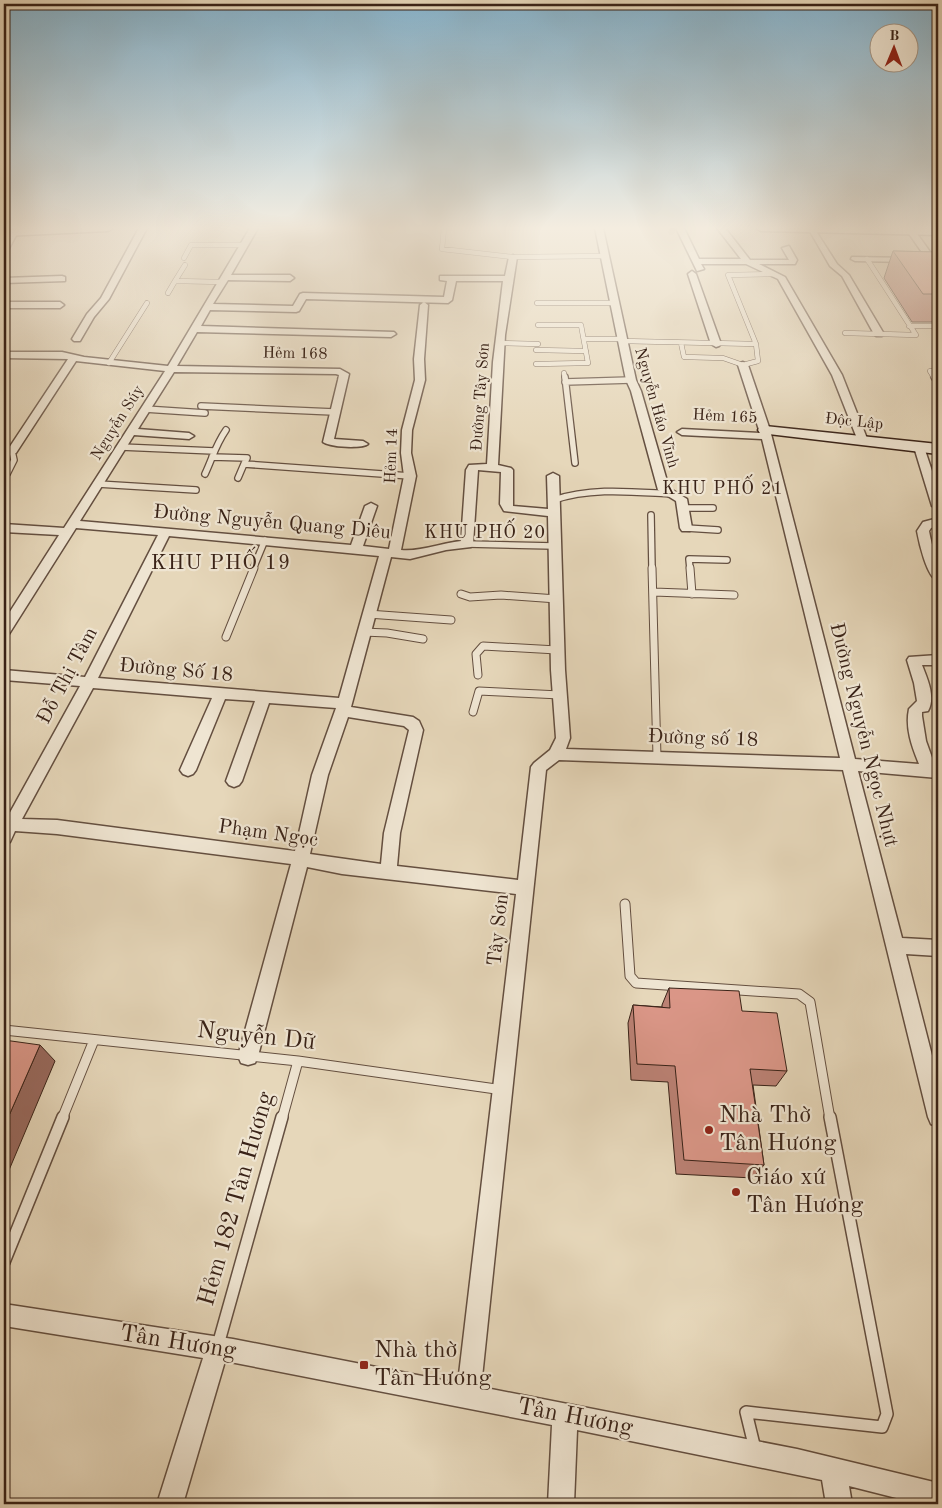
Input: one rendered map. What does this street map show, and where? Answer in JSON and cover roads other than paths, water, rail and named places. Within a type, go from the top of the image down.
[{"type":"street","points":[[77,339],[90,316],[105,298]]},
{"type":"street","name":"Nguyễn Súy","points":[[4,631],[171,369],[212,298]]},
{"type":"street","points":[[292,320],[302,298]]},
{"type":"street","points":[[389,298],[448,300],[448,298]]},
{"type":"street","name":"Đường Tây Sơn","points":[[505,298],[499,343],[492,467],[507,470],[506,504],[508,509],[554,506]]},
{"type":"street","name":"Nguyễn Háo Vĩnh","points":[[615,298],[631,380],[636,390],[664,490],[681,499],[686,528]]},
{"type":"street","points":[[703,298],[716,344]]},
{"type":"street","points":[[793,298],[837,375],[863,441]]},
{"type":"street","points":[[858,298],[879,334]]},
{"type":"street","points":[[4,305],[60,305]]},
{"type":"street","name":"Hẻm 14","points":[[248,1056],[302,859],[320,775],[344,708],[368,614],[390,553],[410,476],[406,453],[407,430],[420,380],[419,359],[424,305]]},
{"type":"street","points":[[207,307],[391,334]]},
{"type":"street","points":[[195,329],[292,320]]},
{"type":"street","points":[[4,355],[62,355],[109,363],[171,369]]},
{"type":"street","points":[[8,451],[73,358]]},
{"type":"street","name":"Đường Nguyễn Ngọc Nhựt","points":[[743,365],[766,433],[938,1117]]},
{"type":"street","name":"Hẻm 168","points":[[171,369],[337,371],[344,374],[328,442],[363,444]]},
{"type":"street","points":[[131,432],[189,436]]},
{"type":"street","name":"Hẻm 165","points":[[682,432],[766,433]]},
{"type":"street","name":"Độc Lập","points":[[766,433],[938,449]]},
{"type":"street","points":[[919,447],[938,506]]},
{"type":"street","points":[[467,544],[472,470],[473,467],[492,467]]},
{"type":"street","points":[[553,476],[557,650],[563,738],[556,754]]},
{"type":"street","points":[[356,549],[371,506]]},
{"type":"street","points":[[938,522],[927,525],[923,531],[925,545],[938,577]]},
{"type":"street","name":"Đường Nguyễn Quang Diêu","points":[[4,528],[69,528],[165,532],[410,555],[446,546],[467,544]]},
{"type":"street","name":"Đỗ Thị Tâm","points":[[6,829],[89,683],[165,532]]},
{"type":"street","points":[[934,772],[923,758],[917,734],[914,713],[924,703],[923,690],[914,660],[938,660]]},
{"type":"street","name":"Đường Số 18","points":[[4,675],[263,698],[344,708],[408,721],[414,724],[416,730],[392,833],[388,872]]},
{"type":"street","points":[[188,770],[220,695]]},
{"type":"street","points":[[234,781],[263,698]]},
{"type":"street","name":"Đường số 18","points":[[556,754],[849,764],[934,772]]},
{"type":"street","name":"Tây Sơn","points":[[468,1397],[539,767],[556,754]]},
{"type":"street","name":"Phạm Ngọc","points":[[6,829],[57,827],[302,859],[342,867],[526,888]]},
{"type":"street","points":[[895,945],[938,948]]},
{"type":"street","name":"Tân Hương","points":[[4,1315],[217,1349],[468,1397],[834,1469],[938,1496]]},
{"type":"street","points":[[170,1504],[217,1349]]},
{"type":"street","points":[[561,1504],[565,1416]]},
{"type":"street","points":[[834,1469],[839,1504]]},
{"type":"lane","points":[[681,342],[684,357],[723,358],[743,365],[758,361],[756,344],[738,298]]},
{"type":"lane","points":[[845,333],[916,335],[892,298]]},
{"type":"lane","points":[[537,302],[616,303]]},
{"type":"lane","points":[[109,363],[147,303]]},
{"type":"lane","points":[[536,364],[588,363],[581,325],[538,325]]},
{"type":"lane","points":[[909,326],[938,326]]},
{"type":"lane","points":[[584,339],[756,344]]},
{"type":"lane","points":[[499,343],[538,344]]},
{"type":"lane","points":[[536,350],[586,351]]},
{"type":"lane","points":[[938,371],[930,371],[938,383]]},
{"type":"lane","points":[[564,373],[575,464]]},
{"type":"lane","points":[[565,382],[631,380]]},
{"type":"lane","points":[[201,406],[334,412]]},
{"type":"lane","points":[[145,409],[205,413]]},
{"type":"lane","points":[[205,474],[216,446],[226,430]]},
{"type":"lane","points":[[122,447],[246,458],[238,478]]},
{"type":"lane","points":[[6,474],[14,460],[8,451]]},
{"type":"lane","points":[[244,464],[410,476]]},
{"type":"lane","points":[[98,484],[196,490]]},
{"type":"lane","points":[[554,506],[565,495],[582,493],[672,494]]},
{"type":"lane","points":[[683,508],[713,508]]},
{"type":"lane","points":[[651,515],[657,758]]},
{"type":"lane","points":[[686,528],[718,530]]},
{"type":"lane","points":[[226,637],[264,540]]},
{"type":"lane","points":[[467,544],[554,546]]},
{"type":"lane","points":[[692,594],[689,559],[726,560]]},
{"type":"lane","points":[[654,592],[734,595]]},
{"type":"lane","points":[[461,594],[470,597],[501,595],[557,599]]},
{"type":"lane","points":[[368,614],[451,620]]},
{"type":"lane","points":[[363,632],[387,633],[423,639]]},
{"type":"lane","points":[[478,675],[476,654],[483,646],[557,650]]},
{"type":"lane","points":[[473,712],[478,691],[560,695]]},
{"type":"lane","points":[[625,904],[630,976],[636,983],[799,994],[810,1002],[826,1097],[887,1414],[882,1428],[746,1412],[756,1453]]},
{"type":"lane","name":"Nguyễn Dữ","points":[[4,1030],[298,1061],[502,1090]]},
{"type":"lane","points":[[4,1262],[94,1040]]},
{"type":"lane","name":"Hẻm 182 Tân Hương","points":[[217,1349],[298,1061]]},
{"type":"place","name":"Nhà Thờ Tân Hương","points":[[709,1130]]},
{"type":"place","name":"Giáo xứ Tân Hương","points":[[736,1192]]},
{"type":"place","name":"Nhà thờ Tân Hương","points":[[364,1365]]},
{"type":"district","name":"KHU PHỐ 21","points":[[723,489]]},
{"type":"district","name":"KHU PHỐ 20","points":[[485,533]]},
{"type":"district","name":"KHU PHỐ 19","points":[[221,563]]}]
